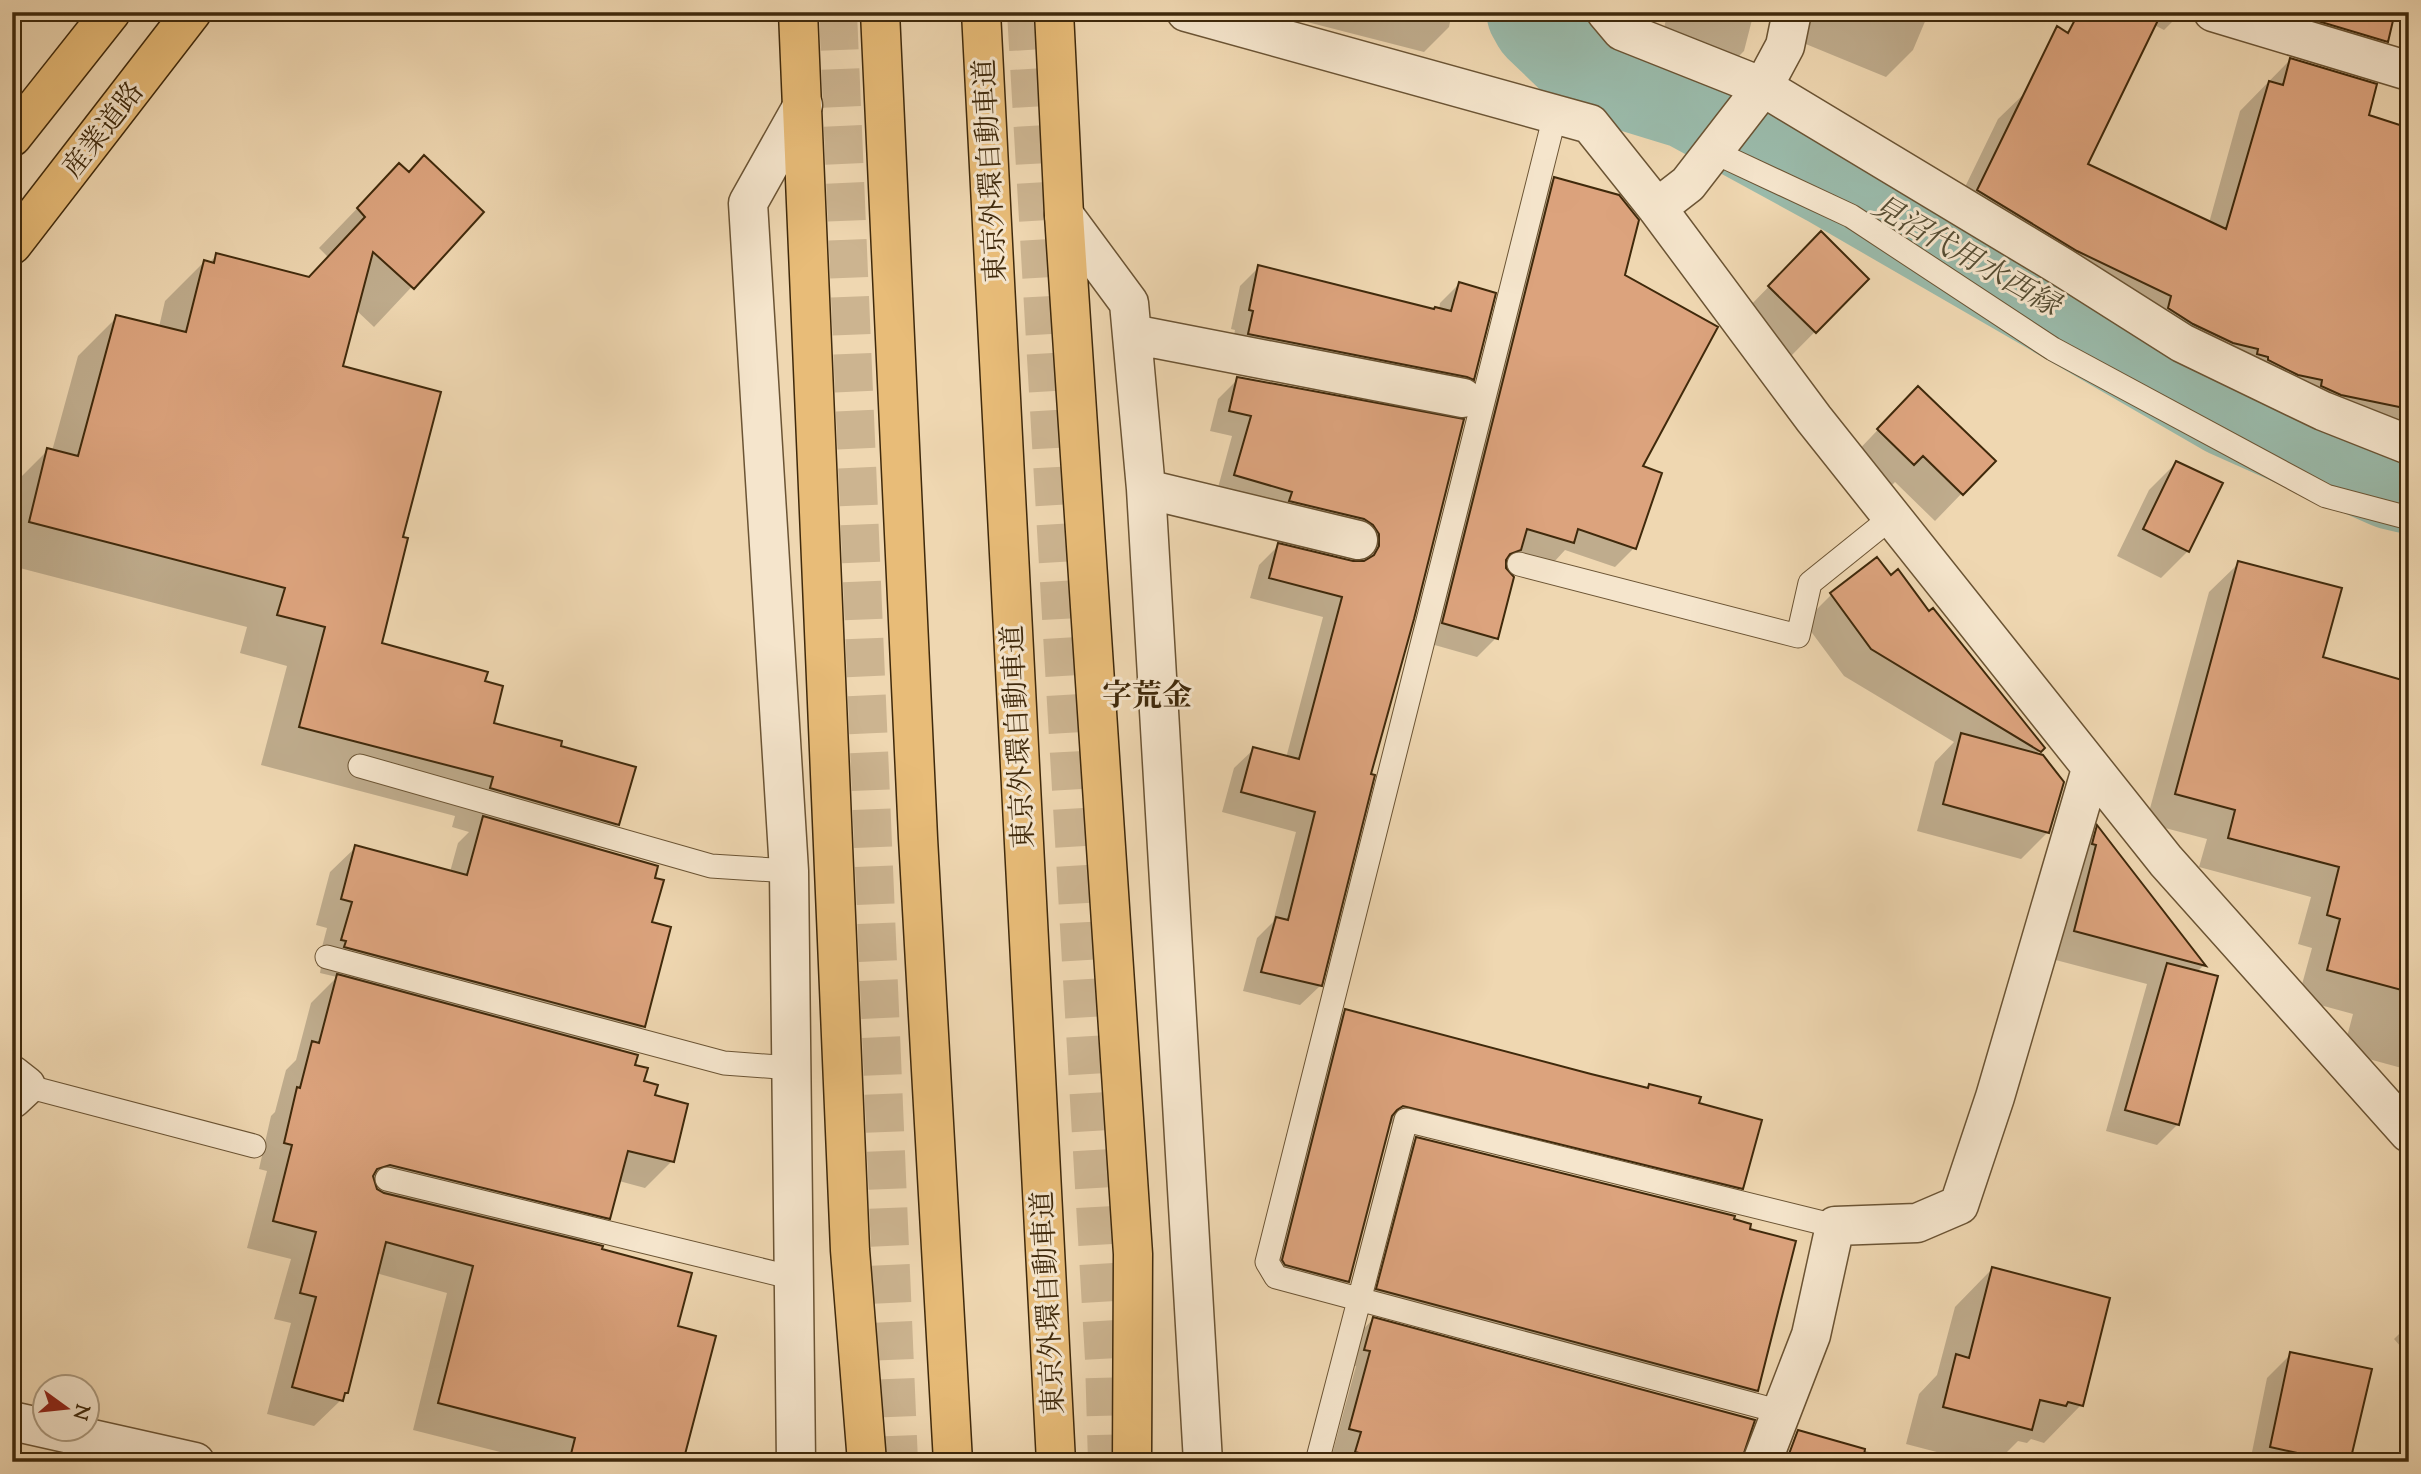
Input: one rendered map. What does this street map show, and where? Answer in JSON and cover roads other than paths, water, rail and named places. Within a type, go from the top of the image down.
[{"type":"main road","points":[[12,137],[111,12]]},
{"type":"main road","name":"産業道路","points":[[12,245],[192,12]]},
{"type":"main road","points":[[798,12],[850,1250],[867,1462]]},
{"type":"main road","points":[[880,12],[918,838],[953,1462]]},
{"type":"main road","name":"東京外環自動車道","points":[[981,12],[1056,1462]]},
{"type":"main road","points":[[1054,12],[1064,215],[1133,1254],[1132,1462]]},
{"type":"street","points":[[1186,12],[1590,124],[1657,208],[1814,419],[2165,861],[2409,1133]]},
{"type":"street","points":[[1606,12],[1622,31],[1738,121],[2062,267],[2182,343],[2323,411],[2409,445]]},
{"type":"street","points":[[1657,208],[1688,184],[1738,121],[1785,46],[1792,12]]},
{"type":"street","points":[[2213,12],[2409,71]]},
{"type":"street","points":[[796,1462],[789,871],[748,203],[803,105]]},
{"type":"street","points":[[1064,215],[1129,303],[1146,489],[1203,1462]]},
{"type":"street","points":[[1132,334],[1463,398]]},
{"type":"street","points":[[1146,489],[1357,540]]},
{"type":"street","points":[[1762,1462],[1811,1335],[1835,1226],[1917,1223],[1958,1205],[1995,1097],[2091,769]]},
{"type":"street","points":[[12,1421],[112,1453],[195,1462]]},
{"type":"lane","points":[[1555,115],[1267,1262],[1276,1277],[1781,1412]]},
{"type":"lane","points":[[1738,121],[1851,216],[2053,349],[2326,496],[2409,519]]},
{"type":"lane","points":[[1519,564],[1798,636],[1810,583],[1892,517]]},
{"type":"lane","points":[[360,766],[711,866],[789,871]]},
{"type":"lane","points":[[327,957],[723,1063],[792,1068]]},
{"type":"lane","points":[[17,1087],[254,1146]]},
{"type":"lane","points":[[1317,1462],[1406,1120],[1835,1226]]},
{"type":"lane","points":[[387,1179],[794,1278]]},
{"type":"waterway","name":"見沼代用水西縁","points":[[1538,12],[1543,21],[1592,68],[1690,98],[1831,175],[2230,406],[2392,478],[2409,482]]},
{"type":"tunnel","points":[[838,12],[899,1462]]},
{"type":"tunnel","points":[[1026,12],[1104,1359],[1107,1462]]},
{"type":"district","name":"字荒金","points":[[1147,695]]}]
